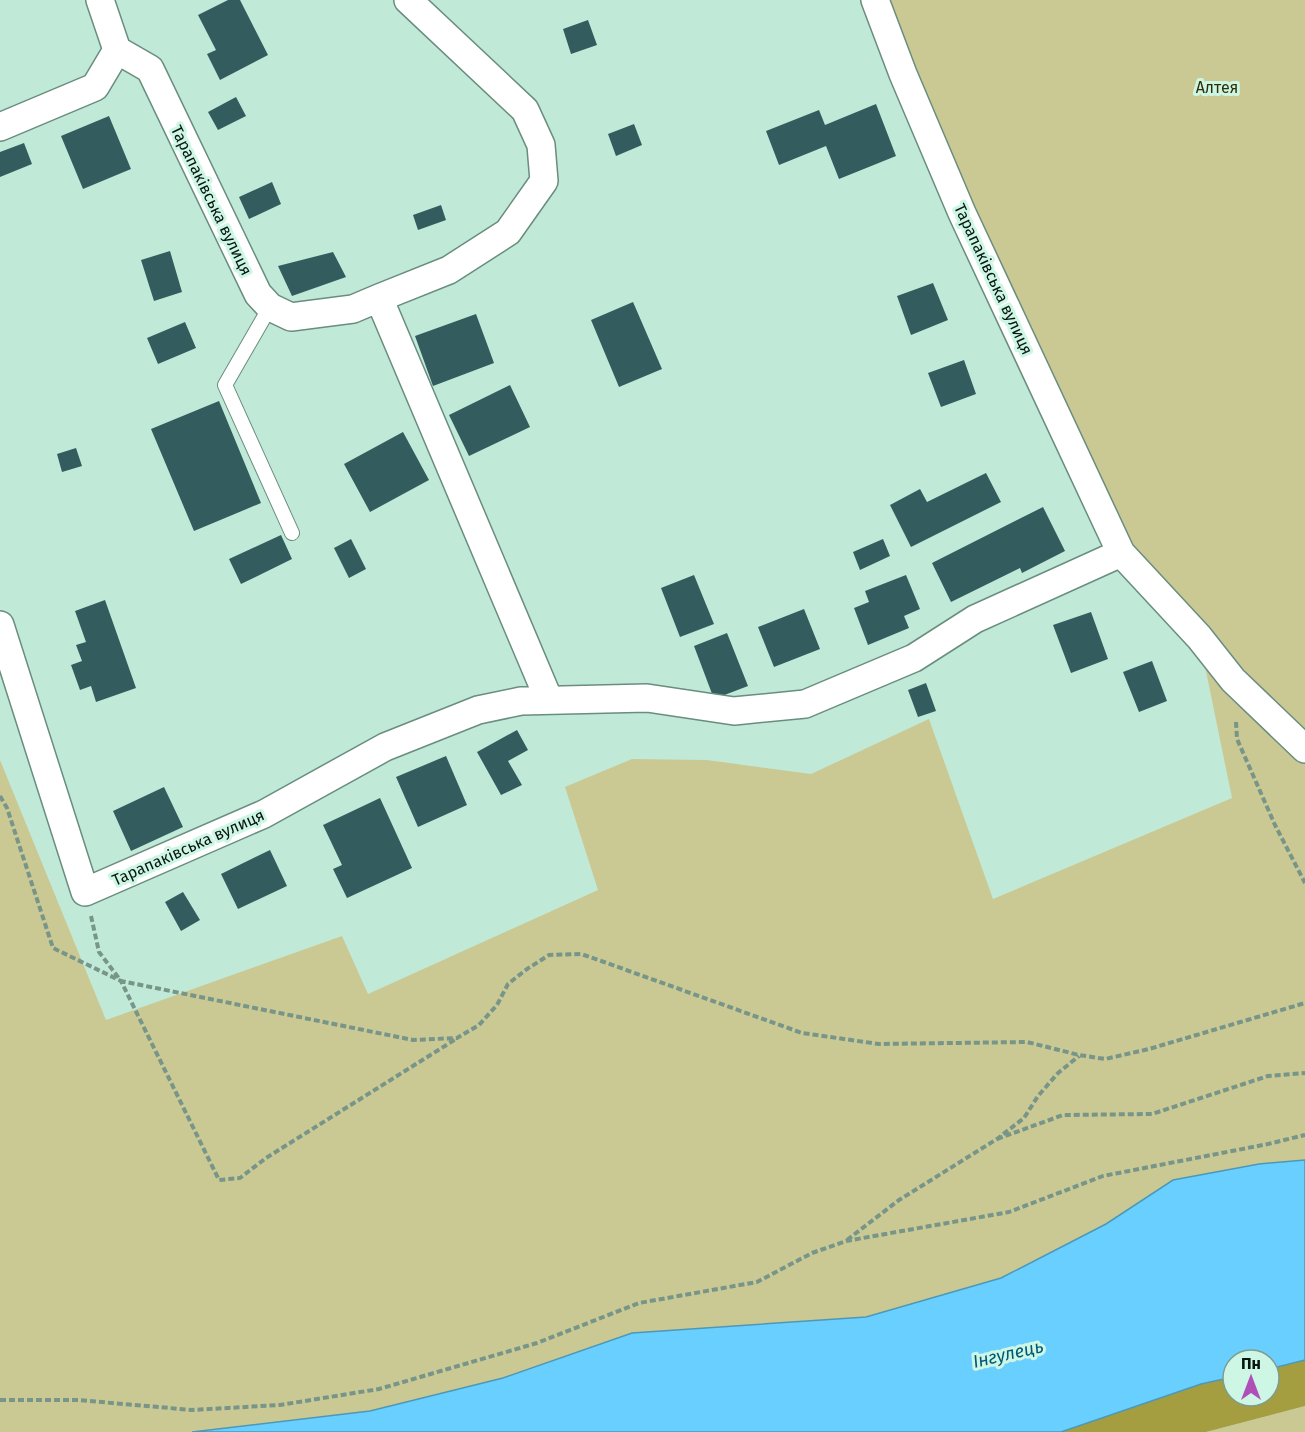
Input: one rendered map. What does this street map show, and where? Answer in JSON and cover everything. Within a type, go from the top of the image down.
[{"type":"street","points":[[0,127],[95,87],[117,50],[100,0]]},
{"type":"street","points":[[270,307],[291,317],[352,309],[449,270],[508,232],[544,181],[541,145],[525,110],[408,0]]},
{"type":"street","name":"Тарапаківська вулиця","points":[[876,0],[903,74],[963,213],[1121,553],[1199,637],[1233,680],[1305,749]]},
{"type":"street","name":"Тарапаківська вулиця","points":[[117,50],[150,69],[239,257],[258,294],[270,307]]},
{"type":"street","points":[[378,298],[549,700]]},
{"type":"street","name":"Тарапаківська вулиця","points":[[85,892],[264,814],[385,747],[477,710],[521,701],[647,698],[734,711],[805,704],[914,658],[975,619],[1121,553]]},
{"type":"street","points":[[0,625],[85,892]]},
{"type":"lane","points":[[270,307],[225,385],[292,532]]},
{"type":"path","points":[[1233,680],[1237,739],[1275,825],[1305,883]]},
{"type":"path","points":[[0,796],[7,808],[53,948],[121,981],[413,1040],[457,1038]]},
{"type":"path","points":[[85,892],[99,952],[121,981],[219,1180],[240,1178],[266,1158],[479,1025],[496,1005],[508,984],[549,955],[581,954],[802,1033],[879,1044],[1027,1042],[1105,1059],[1149,1050],[1305,1003]]},
{"type":"path","points":[[846,1241],[898,1200],[998,1139],[1024,1118],[1038,1096],[1058,1073],[1079,1055]]},
{"type":"path","points":[[998,1139],[1063,1115],[1152,1114],[1268,1076],[1305,1073]]},
{"type":"path","points":[[0,1400],[78,1400],[192,1410],[280,1405],[379,1389],[537,1343],[639,1304],[757,1282],[812,1253],[846,1241],[1009,1212],[1103,1176],[1305,1135]]},
{"type":"green space","name":"Алтея","points":[[875,0],[1305,0],[1305,1160],[1259,1164],[1173,1180],[1106,1224],[1001,1278],[866,1317],[758,1324],[503,1378],[370,1411],[192,1432],[0,1432],[0,760],[106,1020],[342,936],[368,994],[598,890],[565,787],[632,759],[707,760],[811,774],[929,719],[993,899],[1232,798],[1199,637],[1121,553]]},
{"type":"green space","points":[[1305,1406],[1305,1432],[1206,1432]]},
{"type":"shaded area","points":[[1305,1360],[1305,1406],[1206,1432],[1061,1432],[1201,1384],[1221,1380],[1221,1408],[1281,1408],[1281,1366]]},
{"type":"water","name":"Інгулець","points":[[1305,1160],[1305,1360],[1281,1366],[1281,1348],[1221,1348],[1221,1380],[1201,1384],[1061,1432],[192,1432],[370,1411],[503,1378],[632,1333],[866,1317],[1001,1278],[1106,1224],[1173,1180],[1259,1164]]},
{"type":"building","points":[[228,0],[240,0],[268,55],[220,80],[207,54],[216,50],[198,15]]},
{"type":"building","points":[[588,20],[597,45],[571,54],[563,29]]},
{"type":"building","points":[[236,97],[246,116],[218,130],[208,112]]},
{"type":"building","points":[[876,104],[896,156],[839,179],[826,146],[779,165],[766,131],[819,110],[825,125]]},
{"type":"building","points":[[109,116],[131,169],[83,189],[61,136]]},
{"type":"building","points":[[634,124],[642,145],[616,156],[608,134]]},
{"type":"building","points":[[24,143],[32,164],[0,177],[0,152]]},
{"type":"building","points":[[272,182],[281,204],[249,219],[239,197]]},
{"type":"building","points":[[441,205],[446,220],[418,230],[413,215]]},
{"type":"building","points":[[170,251],[182,292],[154,301],[141,260]]},
{"type":"building","points":[[333,252],[346,277],[292,296],[278,266]]},
{"type":"building","points":[[933,283],[948,320],[911,335],[897,296]]},
{"type":"building","points":[[633,302],[662,369],[619,387],[591,320]]},
{"type":"building","points":[[476,314],[494,363],[433,386],[415,336]]},
{"type":"building","points":[[185,322],[196,348],[158,364],[147,338]]},
{"type":"building","points":[[964,360],[976,394],[941,407],[928,373]]},
{"type":"building","points":[[510,385],[530,427],[469,456],[449,415]]},
{"type":"building","points":[[219,401],[261,503],[194,531],[151,429]]},
{"type":"building","points":[[403,432],[429,480],[370,512],[344,464]]},
{"type":"building","points":[[76,448],[82,466],[62,472],[57,454]]},
{"type":"building","points":[[986,473],[1001,502],[911,547],[890,505],[920,489],[927,502]]},
{"type":"building","points":[[1043,507],[1065,551],[1022,573],[1020,568],[951,602],[932,563]]},
{"type":"building","points":[[281,535],[292,559],[241,584],[229,559]]},
{"type":"building","points":[[351,539],[366,569],[349,578],[334,548]]},
{"type":"building","points":[[883,539],[890,556],[860,570],[853,552]]},
{"type":"building","points":[[694,575],[714,624],[680,637],[661,588]]},
{"type":"building","points":[[906,575],[920,609],[904,616],[909,628],[868,645],[854,608],[869,602],[865,591]]},
{"type":"building","points":[[105,600],[136,688],[96,702],[91,686],[80,690],[71,665],[82,661],[76,645],[86,642],[75,611]]},
{"type":"building","points":[[804,609],[820,649],[774,667],[758,627]]},
{"type":"building","points":[[1091,612],[1108,659],[1071,673],[1053,625]]},
{"type":"building","points":[[727,633],[748,686],[714,699],[694,646]]},
{"type":"building","points":[[1152,661],[1167,701],[1139,712],[1123,672]]},
{"type":"building","points":[[926,683],[936,711],[918,717],[908,690]]},
{"type":"building","points":[[517,730],[528,750],[508,761],[522,785],[501,795],[477,752]]},
{"type":"building","points":[[446,756],[467,805],[418,827],[396,777]]},
{"type":"building","points":[[164,787],[183,827],[131,851],[113,811]]},
{"type":"building","points":[[380,798],[412,868],[347,898],[333,869],[342,865],[323,825]]},
{"type":"building","points":[[270,850],[287,886],[238,909],[221,874]]},
{"type":"building","points":[[183,892],[200,920],[181,931],[165,902]]}]
